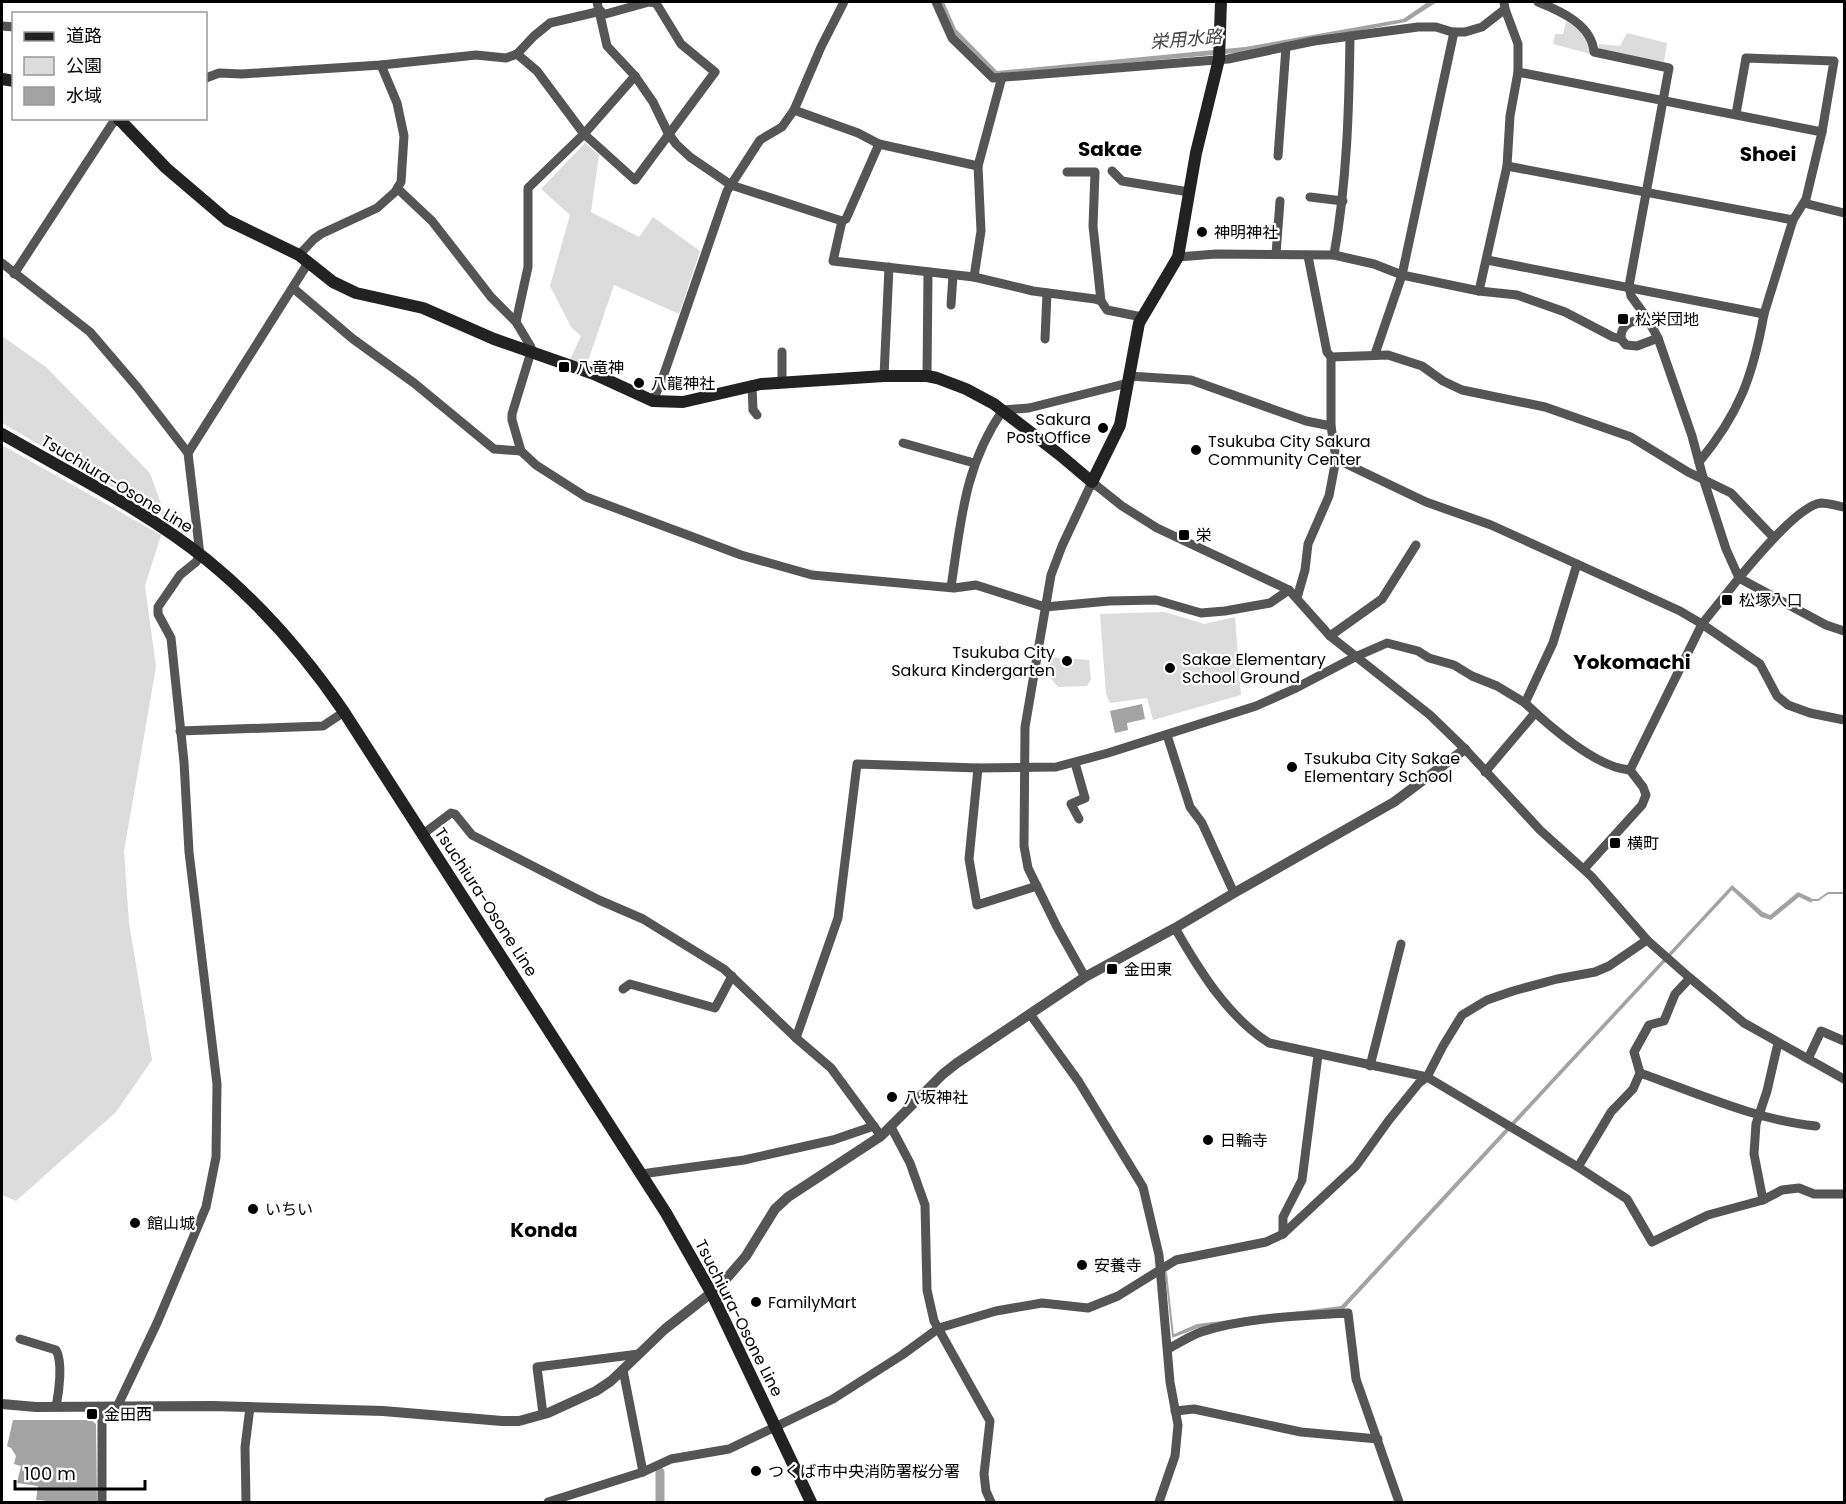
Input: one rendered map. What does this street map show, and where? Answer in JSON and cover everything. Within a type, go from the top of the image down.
[{"type":"main road","points":[[120,120],[166,168],[220,215],[242,229],[304,259],[345,289],[423,308],[531,352],[594,374],[653,401],[683,402],[752,385],[782,382],[927,376],[966,389],[1003,410],[1092,482],[1120,425],[1142,317],[1178,257],[1204,115],[1219,59],[1221,2]]},
{"type":"main road","name":"Tsuchiura-Osone Line","points":[[2,434],[145,516],[200,555],[246,594],[285,634],[318,676],[344,712],[666,1213],[712,1294],[811,1503]]},
{"type":"street","points":[[207,78],[219,73],[242,74],[381,65],[476,55],[506,58],[517,54],[550,23],[600,9],[649,2],[656,3],[681,44],[715,72],[635,180],[584,134],[537,71],[517,54]]},
{"type":"street","points":[[653,401],[727,191],[760,140],[782,127],[794,110],[820,47],[844,2]]},
{"type":"street","points":[[936,2],[952,38],[993,78],[1219,59],[1350,36],[1418,27],[1436,27],[1454,32],[1465,32],[1482,27],[1504,5],[1518,44],[1518,72],[1510,116],[1507,166],[1479,291]]},
{"type":"street","points":[[1538,2],[1579,23],[1593,42],[1594,52],[1669,68],[1665,101],[1629,286],[1631,296],[1658,338],[1692,436],[1726,549],[1739,578],[1826,626],[1845,631]]},
{"type":"street","points":[[600,9],[607,46],[635,76],[653,102],[669,135],[690,157],[731,185],[842,221]]},
{"type":"street","points":[[1375,354],[1402,275],[1454,32]]},
{"type":"street","points":[[1334,255],[1343,201],[1348,130],[1350,36]]},
{"type":"street","points":[[1278,156],[1286,47]]},
{"type":"street","points":[[1699,462],[1731,419],[1754,366],[1764,314],[1793,220],[1804,203],[1822,132],[1834,62],[1830,60],[1746,58],[1736,114]]},
{"type":"street","points":[[188,453],[293,288],[314,239],[377,208],[398,189],[401,182],[404,136],[397,103],[381,65]]},
{"type":"street","points":[[1518,72],[1822,132]]},
{"type":"street","points":[[516,322],[528,267],[528,188],[584,134],[635,76]]},
{"type":"street","points":[[974,277],[981,231],[978,166],[1002,77]]},
{"type":"street","points":[[794,110],[858,133],[879,144],[978,166]]},
{"type":"street","points":[[14,274],[112,124],[118,120]]},
{"type":"street","points":[[879,144],[846,219],[842,221],[833,261],[974,277],[1047,293],[1101,301]]},
{"type":"street","points":[[1507,166],[1793,220]]},
{"type":"street","points":[[1112,171],[1122,181],[1189,192]]},
{"type":"street","points":[[1067,172],[1095,172],[1094,226],[1101,301],[1107,310],[1142,317]]},
{"type":"street","points":[[398,189],[432,221],[491,297],[516,322],[531,347],[512,414],[521,451],[536,465],[586,497],[741,555],[812,575],[951,587],[976,585],[1045,607],[1109,601],[1156,600],[1201,613],[1209,613],[1270,603],[1289,590]]},
{"type":"street","points":[[1310,197],[1343,201]]},
{"type":"street","points":[[1276,254],[1280,201]]},
{"type":"street","points":[[1804,203],[1845,213]]},
{"type":"street","points":[[1178,257],[1216,254],[1334,255],[1374,264],[1402,275],[1479,291],[1517,295],[1565,312],[1621,339]]},
{"type":"street","points":[[1297,597],[1305,570],[1308,544],[1329,496],[1336,459],[1331,426],[1331,357],[1327,352],[1308,256]]},
{"type":"street","points":[[1487,260],[1764,314]]},
{"type":"street","points":[[2,263],[90,332],[137,387],[188,453],[200,555],[196,562],[180,575],[158,607],[158,614],[171,638],[184,762],[189,852],[217,1084],[216,1157],[206,1207],[157,1323],[117,1407]]},
{"type":"street","points":[[884,376],[889,267]]},
{"type":"street","points":[[927,376],[928,272]]},
{"type":"street","points":[[951,305],[953,275]]},
{"type":"street","points":[[293,288],[352,339],[414,383],[494,449],[521,451]]},
{"type":"street","points":[[1045,339],[1047,293]]},
{"type":"street","points":[[1647,318],[1624,325],[1620,334],[1621,339],[1626,345],[1637,346],[1658,338]]},
{"type":"street","points":[[782,352],[782,382]]},
{"type":"street","points":[[1331,357],[1388,355],[1422,366],[1443,381],[1462,390],[1545,407],[1631,437],[1704,481],[1731,493],[1773,537]]},
{"type":"street","points":[[951,587],[965,495],[974,463],[988,432],[1003,410],[1029,408],[1128,379],[1191,380],[1306,422],[1331,426]]},
{"type":"street","points":[[752,385],[753,410],[757,415]]},
{"type":"street","points":[[903,442],[974,463]]},
{"type":"street","points":[[1336,459],[1426,502],[1491,525],[1680,611],[1760,664],[1777,696],[1788,705],[1810,713],[1845,720]]},
{"type":"street","points":[[1085,977],[1028,868],[1024,846],[1024,767],[1025,727],[1052,575],[1062,546],[1092,482],[1122,506],[1157,528],[1289,590],[1330,636],[1430,715],[1540,830],[1584,869],[1647,940],[1690,978],[1744,1023],[1845,1078]]},
{"type":"street","points":[[1630,770],[1702,624],[1739,578],[1773,537],[1807,510],[1820,503],[1845,507]]},
{"type":"street","points":[[1330,636],[1382,599],[1416,545]]},
{"type":"street","points":[[1525,704],[1553,643],[1577,564]]},
{"type":"street","points":[[796,1038],[838,918],[857,764],[978,768],[1056,767],[1075,763],[1256,706],[1387,643],[1454,664],[1525,704],[1590,755],[1622,770],[1630,770]]},
{"type":"street","points":[[180,731],[323,726],[344,712]]},
{"type":"street","points":[[1485,772],[1535,713]]},
{"type":"street","points":[[1167,735],[1190,807],[1202,823],[1234,892]]},
{"type":"street","points":[[2,1408],[250,1407],[383,1411],[491,1421],[519,1421],[543,1414],[596,1391],[623,1370],[665,1329],[712,1294],[746,1256],[776,1209],[788,1197],[881,1136],[943,1074],[1085,977],[1394,802],[1465,749]]},
{"type":"street","points":[[1075,763],[1085,798],[1071,804],[1079,819]]},
{"type":"street","points":[[978,768],[969,859],[976,904],[1037,886]]},
{"type":"street","points":[[1584,869],[1642,805],[1646,795],[1630,770]]},
{"type":"street","points":[[423,834],[451,813],[455,814],[472,835],[599,900],[643,919],[715,962],[831,1068],[881,1136]]},
{"type":"street","points":[[1175,928],[1206,977],[1252,1032],[1269,1043],[1427,1077],[1628,1199],[1652,1242],[1708,1215],[1763,1200],[1782,1190],[1799,1188],[1814,1194],[1845,1194]]},
{"type":"street","points":[[548,1503],[643,1472],[671,1459],[729,1449],[833,1399],[902,1355],[939,1328],[996,1311],[1042,1303],[1088,1308],[1118,1296],[1176,1260],[1266,1242],[1283,1234],[1356,1166],[1389,1120],[1419,1083],[1427,1077],[1462,1015],[1487,1000],[1513,991],[1595,972],[1609,966],[1647,940]]},
{"type":"street","points":[[1370,1066],[1401,944]]},
{"type":"street","points":[[623,989],[630,984],[715,1008],[732,976]]},
{"type":"street","points":[[1578,1167],[1611,1112],[1633,1089],[1640,1073],[1634,1052],[1649,1024],[1664,1021],[1676,994],[1690,978]]},
{"type":"street","points":[[1030,1014],[1079,1082],[1143,1188],[1159,1254],[1170,1382],[1178,1439],[1175,1456],[1159,1503]]},
{"type":"street","points":[[1808,1059],[1821,1031],[1845,1041]]},
{"type":"street","points":[[1763,1200],[1754,1154],[1756,1124],[1778,1043]]},
{"type":"street","points":[[1283,1234],[1283,1217],[1302,1180],[1318,1055]]},
{"type":"street","points":[[1640,1073],[1760,1115],[1790,1123],[1816,1126]]},
{"type":"street","points":[[641,1174],[744,1160],[833,1140],[874,1126]]},
{"type":"street","points":[[891,1127],[909,1163],[925,1205],[927,1290],[934,1321],[990,1421],[984,1474],[986,1491],[991,1503]]},
{"type":"street","points":[[1168,1349],[1199,1333],[1224,1326],[1292,1317],[1348,1313],[1356,1379],[1399,1503]]},
{"type":"street","points":[[20,1339],[56,1350],[60,1357],[58,1371],[61,1377],[56,1407]]},
{"type":"street","points":[[543,1414],[537,1367],[639,1354]]},
{"type":"street","points":[[623,1370],[643,1472]]},
{"type":"street","points":[[246,1503],[245,1447],[250,1407]]},
{"type":"street","points":[[102,1408],[102,1503]]},
{"type":"street","points":[[1175,1411],[1194,1409],[1301,1432],[1378,1439]]},
{"type":"green space","points":[[1566,21],[1587,38],[1590,54],[1553,44],[1555,34],[1563,34]]},
{"type":"green space","points":[[1627,33],[1667,43],[1664,62],[1598,51],[1599,44],[1620,46]]},
{"type":"green space","points":[[585,143],[599,155],[591,212],[639,237],[653,217],[700,251],[679,314],[614,285],[586,367],[570,360],[581,336],[571,327],[550,286],[570,215],[541,189]]},
{"type":"green space","points":[[2,336],[46,367],[150,473],[166,518],[2,423]]},
{"type":"green space","points":[[2,445],[161,535],[145,586],[156,667],[124,851],[129,923],[152,1060],[116,1112],[16,1201],[2,1195]]},
{"type":"green space","name":"Sakae Elementary School Ground","points":[[1165,612],[1204,624],[1235,617],[1241,695],[1153,720],[1147,698],[1110,703],[1106,694],[1100,614]]},
{"type":"green space","points":[[1047,657],[1089,660],[1091,679],[1087,686],[1058,687],[1047,674]]},
{"type":"water","points":[[939,2],[944,2],[956,29],[997,71],[1245,47],[1403,19],[1428,2],[1437,2],[1406,22],[1246,52],[994,75],[952,33]]},
{"type":"water","points":[[1142,704],[1145,719],[1127,723],[1128,730],[1115,733],[1110,711]]},
{"type":"water","points":[[1732,885],[1763,912],[1770,915],[1798,892],[1811,898],[1812,903],[1799,897],[1771,920],[1761,917],[1732,890],[1343,1310],[1198,1328],[1172,1338],[1174,1334],[1197,1324],[1341,1306]]},
{"type":"water","points":[[13,1420],[91,1420],[96,1424],[97,1502],[36,1500],[38,1486],[17,1483],[21,1466],[14,1464],[16,1456],[7,1446]]},
{"type":"waterway","points":[[1811,900],[1818,900],[1828,893],[1844,893]]},
{"type":"waterway","points":[[1166,1273],[1173,1336],[1175,1335]]},
{"type":"waterway","points":[[660,1472],[660,1502]]},
{"type":"place","name":"神明神社","points":[[1202,232]]},
{"type":"place","name":"松栄団地","points":[[1623,319]]},
{"type":"place","name":"八竜神","points":[[564,367]]},
{"type":"place","name":"八龍神社","points":[[639,383]]},
{"type":"place","name":"Sakura Post Office","points":[[1103,428]]},
{"type":"place","name":"Tsukuba City Sakura Community Center","points":[[1196,450]]},
{"type":"place","name":"栄","points":[[1184,535]]},
{"type":"place","name":"松塚入口","points":[[1727,600]]},
{"type":"place","name":"Tsukuba City Sakura Kindergarten","points":[[1067,661]]},
{"type":"place","name":"Sakae Elementary School Ground","points":[[1170,668]]},
{"type":"place","name":"Tsukuba City Sakae Elementary School","points":[[1292,767]]},
{"type":"place","name":"横町","points":[[1615,843]]},
{"type":"place","name":"金田東","points":[[1112,969]]},
{"type":"place","name":"八坂神社","points":[[892,1097]]},
{"type":"place","name":"日輪寺","points":[[1208,1140]]},
{"type":"place","name":"いちい","points":[[253,1209]]},
{"type":"place","name":"館山城","points":[[135,1223]]},
{"type":"place","name":"安養寺","points":[[1082,1265]]},
{"type":"place","name":"FamilyMart","points":[[756,1302]]},
{"type":"place","name":"金田西","points":[[92,1414]]},
{"type":"place","name":"つくば市中央消防署桜分署","points":[[756,1471]]},
{"type":"district","name":"Sakae","points":[[1110,149]]},
{"type":"district","name":"Shoei","points":[[1768,154]]},
{"type":"district","name":"Yokomachi","points":[[1632,662]]},
{"type":"district","name":"Konda","points":[[544,1230]]},
{"type":"water label","name":"栄用水路","points":[[1186,39]]}]
